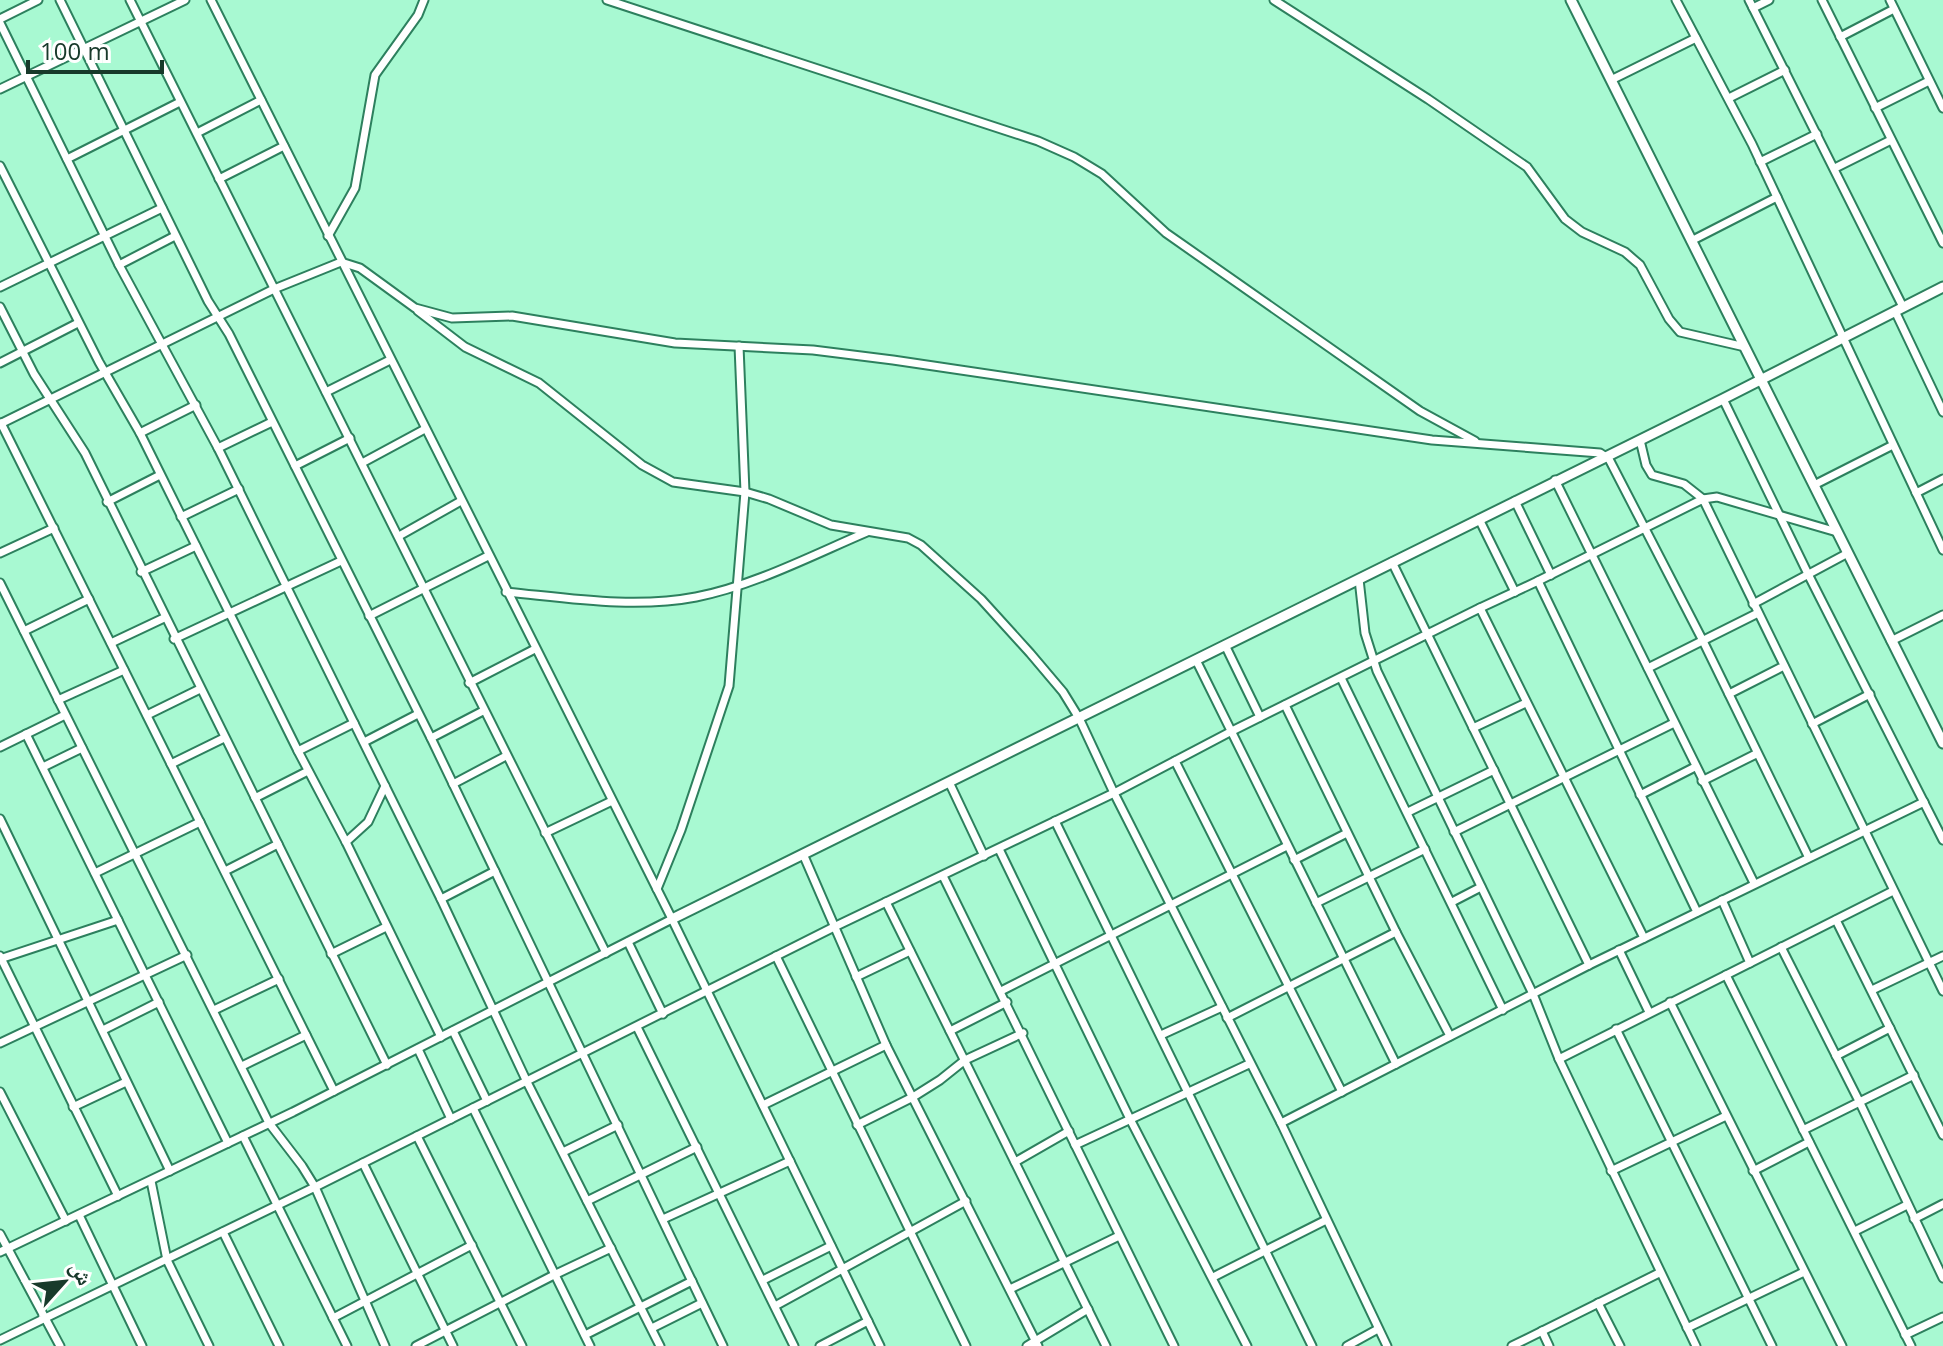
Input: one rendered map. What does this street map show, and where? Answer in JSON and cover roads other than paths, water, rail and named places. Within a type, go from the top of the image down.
[{"type":"street","points":[[38,0],[0,21],[119,265],[239,489],[441,899],[527,1082],[660,1346]]},
{"type":"street","points":[[60,0],[175,236],[229,334],[431,738],[723,1346]]},
{"type":"street","points":[[130,0],[606,953]]},
{"type":"street","points":[[0,89],[185,0]]},
{"type":"street","points":[[211,0],[672,919],[880,1346]]},
{"type":"street","points":[[328,236],[355,188],[375,75],[418,15],[424,0]]},
{"type":"street","points":[[607,0],[1038,141],[1074,157],[1102,174],[1166,233],[1420,411],[1477,442]]},
{"type":"street","points":[[1274,0],[1527,167],[1565,219],[1582,232],[1625,252],[1640,265],[1669,319],[1680,332],[1745,347]]},
{"type":"street","points":[[1571,0],[1943,743]]},
{"type":"street","points":[[1676,0],[1729,98],[1943,550]]},
{"type":"street","points":[[1749,0],[1835,168],[1943,412]]},
{"type":"street","points":[[1753,8],[1769,0]]},
{"type":"street","points":[[1822,0],[1943,243]]},
{"type":"street","points":[[1890,0],[1943,108]]},
{"type":"street","points":[[1840,37],[1894,9]]},
{"type":"street","points":[[1611,80],[1696,38]]},
{"type":"street","points":[[1729,98],[1785,70]]},
{"type":"street","points":[[1875,108],[1929,81]]},
{"type":"street","points":[[197,133],[261,100]]},
{"type":"street","points":[[67,159],[180,102]]},
{"type":"street","points":[[1760,162],[1817,134]]},
{"type":"street","points":[[1835,168],[1891,140]]},
{"type":"street","points":[[219,179],[284,146]]},
{"type":"street","points":[[0,166],[78,323],[140,433],[441,1037]]},
{"type":"street","points":[[1691,241],[1777,197]]},
{"type":"street","points":[[0,287],[162,208]]},
{"type":"street","points":[[119,265],[175,236]]},
{"type":"street","points":[[334,1091],[1,423],[274,289],[341,262],[360,268],[465,347],[539,383],[656,474],[690,486],[745,492],[831,525],[908,538],[942,563],[981,599],[1063,692],[1079,718],[1281,1123],[1387,1346]]},
{"type":"street","points":[[4,1250],[387,1065],[672,919],[1943,287]]},
{"type":"street","points":[[0,307],[22,352],[85,453],[174,639],[387,1065]]},
{"type":"street","points":[[415,308],[452,318],[512,316],[675,343],[813,350],[893,360],[1432,440],[1600,453],[1607,456],[1645,528],[1808,856]]},
{"type":"street","points":[[0,363],[78,323]]},
{"type":"street","points":[[657,889],[681,830],[725,700],[739,584],[745,492],[739,346]]},
{"type":"street","points":[[326,392],[390,360]]},
{"type":"street","points":[[1723,399],[1778,515],[1943,840]]},
{"type":"street","points":[[140,433],[196,405]]},
{"type":"street","points":[[218,448],[272,422]]},
{"type":"street","points":[[362,463],[425,429]]},
{"type":"street","points":[[295,466],[350,438]]},
{"type":"street","points":[[1640,440],[1646,465],[1652,475],[1684,484],[1703,499],[1943,991]]},
{"type":"street","points":[[1814,485],[1893,445]]},
{"type":"street","points":[[107,502],[160,475]]},
{"type":"street","points":[[1916,493],[1943,479]]},
{"type":"street","points":[[1555,480],[1754,883]]},
{"type":"street","points":[[181,517],[239,489]]},
{"type":"street","points":[[0,1340],[315,1187],[834,927],[1114,793],[1260,717],[1703,499],[1717,497],[1837,532]]},
{"type":"street","points":[[399,536],[461,501]]},
{"type":"street","points":[[1515,501],[1551,575]]},
{"type":"street","points":[[1479,519],[1515,592]]},
{"type":"street","points":[[0,553],[54,528]]},
{"type":"street","points":[[506,592],[619,602],[694,597],[739,584],[867,532]]},
{"type":"street","points":[[141,572],[196,546]]},
{"type":"street","points":[[1753,604],[1848,553]]},
{"type":"street","points":[[369,616],[488,556]]},
{"type":"street","points":[[174,639],[341,561]]},
{"type":"street","points":[[1392,562],[1589,965]]},
{"type":"street","points":[[1359,579],[1363,622],[1373,662],[1533,994],[1559,1059],[1696,1346]]},
{"type":"street","points":[[1538,581],[1697,912]]},
{"type":"street","points":[[0,583],[269,1123],[315,1187],[385,1346]]},
{"type":"street","points":[[24,631],[89,599]]},
{"type":"street","points":[[0,611],[11,605]]},
{"type":"street","points":[[1480,608],[1644,938]]},
{"type":"street","points":[[1648,668],[1758,613]]},
{"type":"street","points":[[1891,641],[1943,615]]},
{"type":"street","points":[[111,643],[164,618]]},
{"type":"street","points":[[1225,645],[1260,717]]},
{"type":"street","points":[[469,683],[535,649]]},
{"type":"street","points":[[1196,660],[1396,1064]]},
{"type":"street","points":[[1729,694],[1784,666]]},
{"type":"street","points":[[58,700],[124,670]]},
{"type":"street","points":[[1341,678],[1503,1010]]},
{"type":"street","points":[[147,715],[200,689]]},
{"type":"street","points":[[1812,724],[1870,694]]},
{"type":"street","points":[[1473,728],[1526,703]]},
{"type":"street","points":[[1285,705],[1450,1036]]},
{"type":"street","points":[[431,738],[483,711]]},
{"type":"street","points":[[364,742],[418,714]]},
{"type":"street","points":[[0,747],[65,715]]},
{"type":"street","points":[[298,751],[354,723]]},
{"type":"street","points":[[1454,832],[1674,723]]},
{"type":"street","points":[[26,734],[228,1143]]},
{"type":"street","points":[[171,764],[224,738]]},
{"type":"street","points":[[43,767],[82,748]]},
{"type":"street","points":[[1702,781],[1756,754]]},
{"type":"street","points":[[453,784],[506,756]]},
{"type":"street","points":[[1175,761],[1342,1092]]},
{"type":"street","points":[[1640,795],[1695,767]]},
{"type":"street","points":[[1408,812],[1494,770]]},
{"type":"street","points":[[255,798],[308,771]]},
{"type":"street","points":[[949,782],[984,856]]},
{"type":"street","points":[[346,842],[368,822],[385,786]]},
{"type":"street","points":[[545,833],[612,801]]},
{"type":"street","points":[[1281,1123],[1619,950],[1924,802]]},
{"type":"street","points":[[0,819],[170,1171]]},
{"type":"street","points":[[1055,821],[1312,1346]]},
{"type":"street","points":[[95,873],[200,822]]},
{"type":"street","points":[[1294,860],[1347,833]]},
{"type":"street","points":[[225,871],[278,844]]},
{"type":"street","points":[[1001,991],[1287,846]]},
{"type":"street","points":[[999,849],[1130,1119],[1247,1346]]},
{"type":"street","points":[[1316,903],[1425,849]]},
{"type":"street","points":[[803,854],[886,1045],[1037,1343]]},
{"type":"street","points":[[441,899],[495,871]]},
{"type":"street","points":[[943,876],[1023,1033],[1174,1346]]},
{"type":"street","points":[[1452,902],[1481,887]]},
{"type":"street","points":[[1559,1059],[1893,891]]},
{"type":"street","points":[[1722,900],[1750,963]]},
{"type":"street","points":[[886,902],[1106,1346]]},
{"type":"street","points":[[118,920],[0,958],[118,1196]]},
{"type":"street","points":[[1836,920],[1914,1075],[1940,1119],[1943,1135]]},
{"type":"street","points":[[331,954],[386,927]]},
{"type":"street","points":[[1227,1018],[1396,932]]},
{"type":"street","points":[[628,942],[663,1014]]},
{"type":"street","points":[[1781,947],[1943,1278]]},
{"type":"street","points":[[1619,950],[1649,1012]]},
{"type":"street","points":[[856,977],[910,951]]},
{"type":"street","points":[[0,1043],[187,955]]},
{"type":"street","points":[[776,956],[966,1346]]},
{"type":"street","points":[[1872,990],[1943,956]]},
{"type":"street","points":[[1726,975],[1911,1346]]},
{"type":"street","points":[[214,1010],[279,979]]},
{"type":"street","points":[[103,1030],[159,1002]]},
{"type":"street","points":[[950,1031],[1007,1002]]},
{"type":"street","points":[[1670,1002],[1842,1346]]},
{"type":"street","points":[[1161,1035],[1222,1007]]},
{"type":"street","points":[[637,1027],[794,1346]]},
{"type":"street","points":[[1836,1056],[1890,1028]]},
{"type":"street","points":[[1616,1029],[1772,1346]]},
{"type":"street","points":[[453,1031],[487,1101]]},
{"type":"street","points":[[857,1125],[913,1097],[965,1060],[1023,1033]]},
{"type":"street","points":[[242,1066],[306,1035]]},
{"type":"street","points":[[763,1105],[886,1045]]},
{"type":"street","points":[[418,1049],[451,1119]]},
{"type":"street","points":[[1075,1145],[1249,1064]]},
{"type":"street","points":[[1803,1130],[1914,1075]]},
{"type":"street","points":[[73,1107],[126,1082]]},
{"type":"street","points":[[0,1092],[66,1221]]},
{"type":"street","points":[[473,1108],[590,1346]]},
{"type":"street","points":[[1611,1171],[1726,1116]]},
{"type":"street","points":[[563,1152],[618,1125]]},
{"type":"street","points":[[1015,1162],[1069,1131]]},
{"type":"street","points":[[243,1136],[347,1346]]},
{"type":"street","points":[[417,1136],[522,1346]]},
{"type":"street","points":[[1753,1171],[1809,1142]]},
{"type":"street","points":[[587,1201],[697,1147]]},
{"type":"street","points":[[663,1219],[790,1161]]},
{"type":"street","points":[[363,1163],[453,1346]]},
{"type":"street","points":[[151,1181],[167,1260],[209,1346]]},
{"type":"street","points":[[775,1306],[966,1201]]},
{"type":"street","points":[[1914,1219],[1943,1204]]},
{"type":"street","points":[[1855,1231],[1907,1205]]},
{"type":"street","points":[[79,1215],[142,1346]]},
{"type":"street","points":[[1213,1277],[1326,1220]]},
{"type":"street","points":[[223,1232],[279,1346]]},
{"type":"street","points":[[0,1234],[4,1250],[60,1346]]},
{"type":"street","points":[[1010,1289],[1119,1236]]},
{"type":"street","points":[[333,1318],[472,1245]]},
{"type":"street","points":[[763,1280],[831,1246]]},
{"type":"street","points":[[416,1346],[611,1248]]},
{"type":"street","points":[[1687,1328],[1804,1272]]},
{"type":"street","points":[[1512,1346],[1659,1273]]},
{"type":"street","points":[[585,1335],[692,1281]]},
{"type":"street","points":[[652,1328],[702,1303]]},
{"type":"street","points":[[1598,1303],[1620,1346]]},
{"type":"street","points":[[1027,1346],[1037,1343],[1088,1309]]},
{"type":"street","points":[[1905,1335],[1943,1317]]},
{"type":"street","points":[[820,1346],[868,1321]]},
{"type":"street","points":[[1347,1346],[1378,1329]]},
{"type":"street","points":[[1542,1331],[1549,1346]]}]
